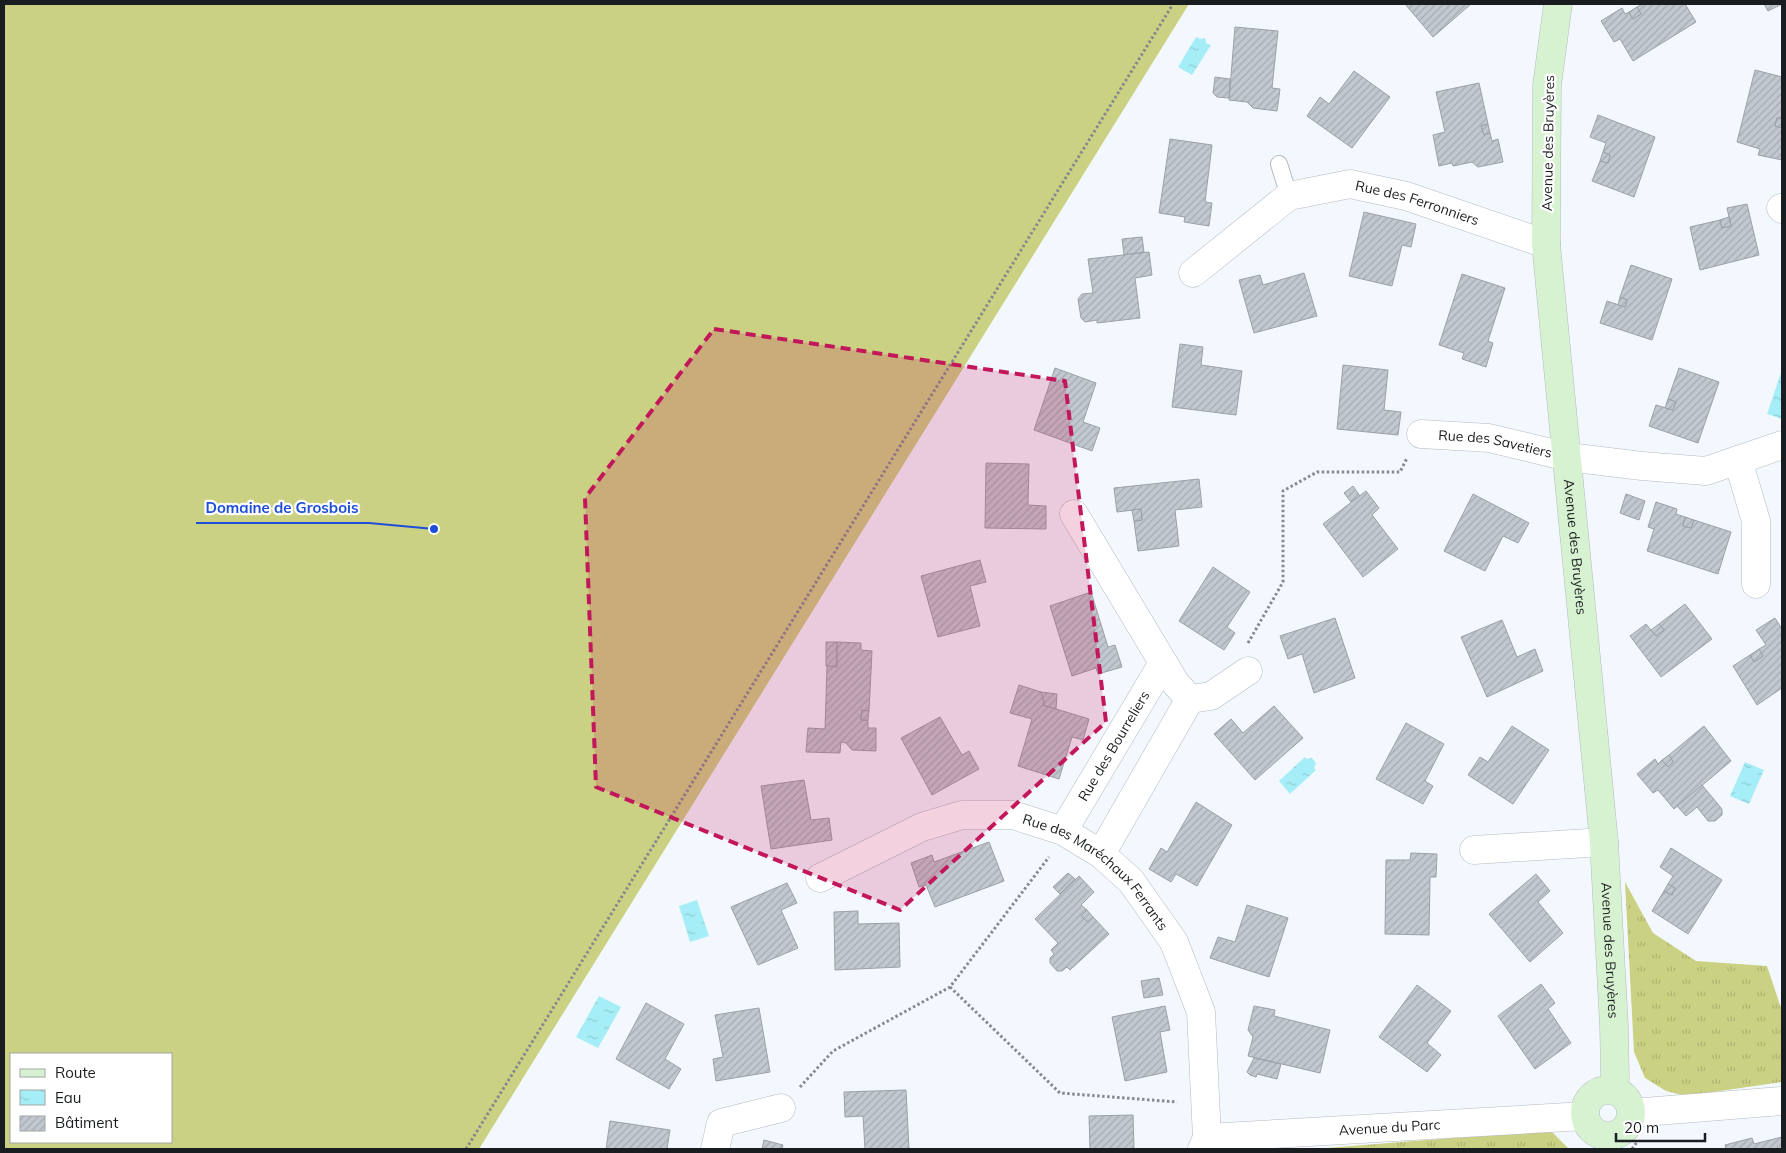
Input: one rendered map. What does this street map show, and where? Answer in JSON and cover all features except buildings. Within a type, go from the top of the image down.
[{"type":"street","name":"Avenue des Bruyères","points":[[1558,4],[1547,85],[1546,244],[1604,842],[1614,1026],[1615,1078],[1612,1090]]},
{"type":"street","name":"Rue des Ferronniers","points":[[1193,273],[1289,196],[1350,184],[1406,196],[1546,244]]},
{"type":"street","name":"Rue des Savetiers","points":[[1421,434],[1489,438],[1568,456],[1642,466],[1706,471],[1782,445]]},
{"type":"street","points":[[1738,460],[1756,521],[1756,584]]},
{"type":"street","points":[[1074,514],[1176,684],[1190,699]]},
{"type":"street","name":"Rue des Bourreliers","points":[[1063,830],[1163,662]]},
{"type":"street","points":[[1190,699],[1211,696],[1248,672]]},
{"type":"street","points":[[1101,854],[1190,699]]},
{"type":"street","name":"Rue des Maréchaux Ferrants","points":[[820,878],[922,827],[962,815],[1013,815],[1063,830],[1101,854],[1131,881],[1174,942],[1201,1012],[1205,1104],[1204,1144]]},
{"type":"street","points":[[1474,850],[1604,842]]},
{"type":"street","points":[[1612,1090],[1626,1098],[1632,1113],[1627,1127],[1607,1143],[1590,1128],[1585,1116],[1585,1109],[1592,1097],[1598,1092],[1612,1090]]},
{"type":"street","points":[[1632,1113],[1782,1100]]},
{"type":"street","points":[[715,1149],[721,1123],[781,1108]]},
{"type":"street","name":"Avenue du Parc","points":[[1204,1144],[1585,1116]]},
{"type":"lane","points":[[1279,164],[1289,196]]},
{"type":"path","points":[[466,1149],[1173,4]]},
{"type":"path","points":[[1248,672],[1244,652],[1283,582],[1283,491],[1317,472],[1400,472],[1421,434]]},
{"type":"path","points":[[781,1108],[833,1051],[950,987],[1060,842],[1063,830]]},
{"type":"path","points":[[950,987],[1060,1093],[1205,1104]]},
{"type":"highlighted area","points":[[714,329],[1065,381],[1106,722],[900,910],[596,787],[585,498]]},
{"type":"green space","points":[[4,4],[1189,4],[479,1149],[4,1149]]},
{"type":"green space","points":[[1625,882],[1653,933],[1696,961],[1767,966],[1782,1011],[1782,1082],[1686,1096],[1666,1091],[1645,1078],[1634,1052]]},
{"type":"green space","points":[[1550,1130],[1569,1149],[1314,1149]]},
{"type":"water","points":[[1196,37],[1205,38],[1206,43],[1211,45],[1192,75],[1178,67]]},
{"type":"water","points":[[1782,370],[1782,419],[1767,414]]},
{"type":"water","points":[[1305,757],[1307,759],[1312,758],[1316,763],[1314,768],[1316,770],[1290,794],[1279,781]]},
{"type":"water","points":[[1745,762],[1764,770],[1749,804],[1730,796]]},
{"type":"water","points":[[697,900],[709,936],[690,942],[679,906]]},
{"type":"water","points":[[599,996],[621,1007],[598,1048],[576,1037]]},
{"type":"place","name":"Domaine de Grosbois","points":[[434,529]]}]
